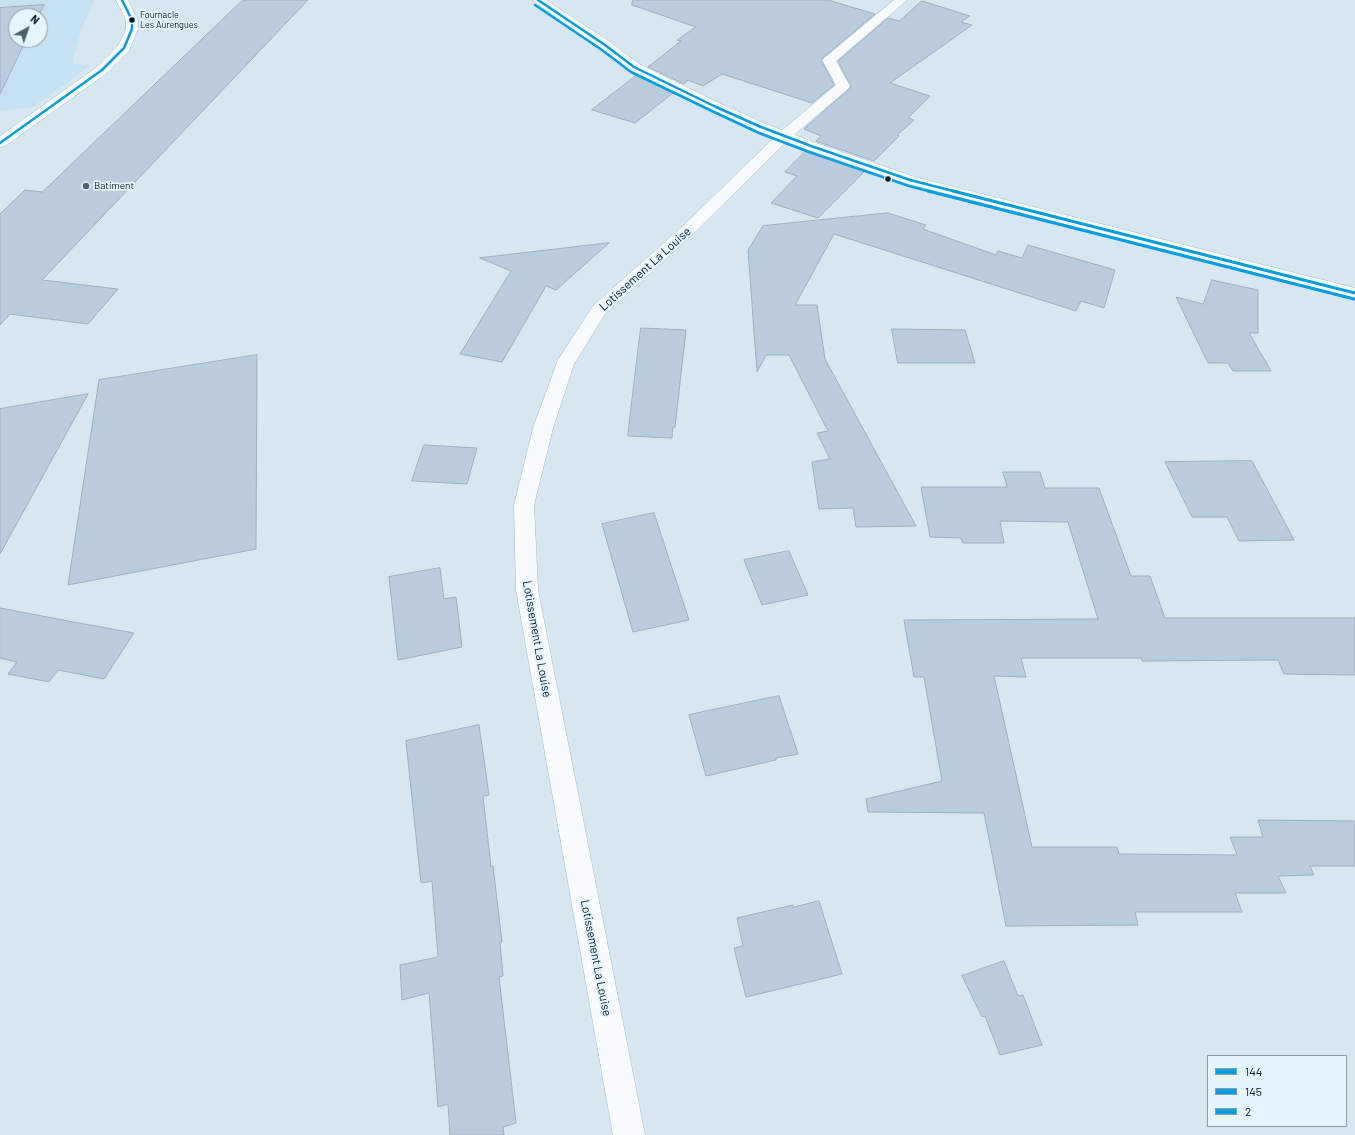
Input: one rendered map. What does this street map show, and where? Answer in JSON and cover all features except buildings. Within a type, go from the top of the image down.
[{"type":"street","points":[[0,143],[102,70],[124,48],[132,29],[132,20],[122,0]]},
{"type":"street","points":[[538,0],[605,45],[634,67],[716,107],[784,136],[910,180],[1355,293]]},
{"type":"street","name":"Lotissement La Louise","points":[[629,1135],[527,590],[524,505],[543,428],[565,364],[599,310],[689,229],[784,136],[843,86],[829,60],[901,0]]},
{"type":"shaded area","points":[[0,0],[93,0],[94,2],[82,28],[72,63],[90,66],[33,107],[0,111]]},
{"type":"transit line","name":"2","points":[[0,143],[102,70],[124,48],[132,29],[132,20],[122,0]]},
{"type":"transit line","name":"144","points":[[538,0],[605,45],[634,67],[716,107],[761,127],[811,146],[910,180],[1355,293]]},
{"type":"transit line","name":"145","points":[[535,5],[602,50],[631,72],[759,133],[809,152],[909,186],[1354,299]]},
{"type":"place","name":"Fournacle Les Aurengues","points":[[132,20]]},
{"type":"place","name":"Batiment","points":[[86,186]]}]
